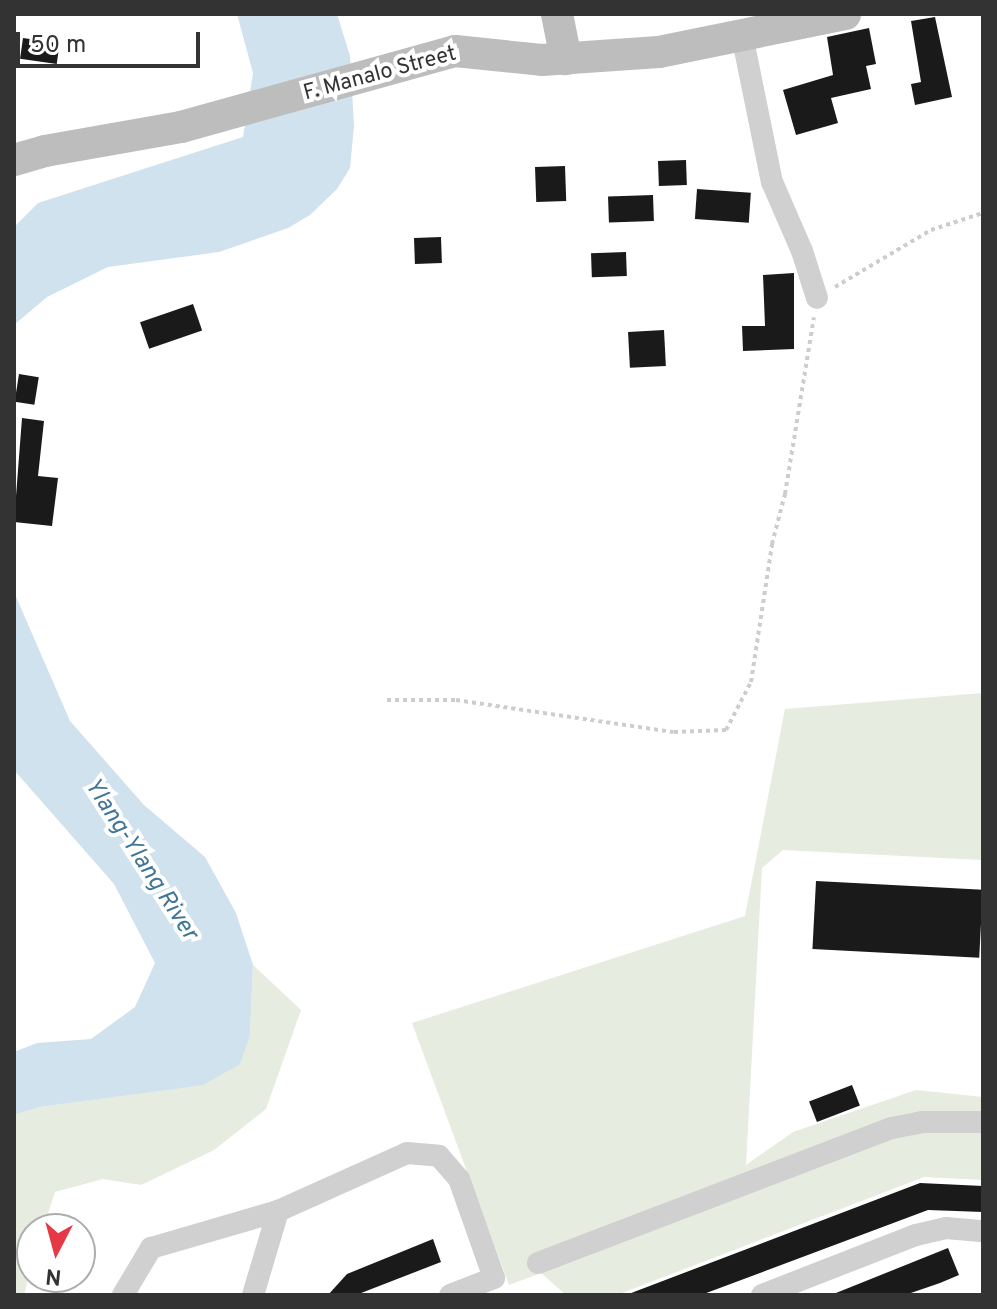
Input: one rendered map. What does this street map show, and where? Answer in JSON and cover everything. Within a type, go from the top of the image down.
[{"type":"street","points":[[557,14],[566,59]]},
{"type":"street","name":"F. Manalo Street","points":[[14,160],[45,151],[181,127],[455,51],[526,60],[659,52],[845,14]]},
{"type":"street","points":[[742,35],[772,182],[817,298]]},
{"type":"street","points":[[538,1263],[892,1128],[922,1122],[983,1122]]},
{"type":"street","points":[[123,1295],[151,1248],[278,1211],[407,1153],[439,1156],[459,1179],[494,1278],[450,1295]]},
{"type":"street","points":[[253,1295],[278,1211]]},
{"type":"street","points":[[762,1295],[916,1235],[946,1228],[983,1231]]},
{"type":"path","points":[[387,700],[456,700],[674,732],[726,730],[751,682],[772,544],[785,494],[817,298],[931,230],[983,213]]},
{"type":"shaded area","points":[[983,693],[983,860],[783,850],[762,868],[746,1165],[793,1132],[916,1090],[983,1097],[983,1180],[924,1177],[617,1295],[566,1295],[541,1273],[509,1285],[412,1023],[745,916],[785,709]]},
{"type":"shaded area","points":[[253,965],[301,1010],[266,1109],[214,1150],[141,1185],[103,1179],[55,1192],[48,1213],[16,1213],[16,1293],[25,1293],[14,1295],[14,1115],[40,1107],[133,1094],[250,1035]]},
{"type":"water","points":[[237,14],[337,14],[350,56],[354,126],[350,168],[337,189],[310,215],[288,228],[219,252],[108,267],[47,297],[14,325],[14,227],[38,203],[243,137],[253,73]]},
{"type":"water","name":"Ylang-Ylang River","points":[[14,592],[70,721],[144,805],[205,857],[236,913],[253,965],[250,1035],[240,1064],[203,1085],[40,1107],[14,1115],[14,1052],[37,1043],[91,1039],[135,1007],[155,963],[114,884],[14,770]]},
{"type":"building","points":[[935,17],[952,97],[915,105],[911,84],[921,82],[911,21]]},
{"type":"building","points":[[869,28],[876,64],[866,66],[871,89],[831,98],[838,123],[796,135],[783,90],[833,75],[827,37]]},
{"type":"building","points":[[23,38],[60,43],[57,64],[20,59]]},
{"type":"building","points":[[686,160],[687,185],[659,186],[658,161]]},
{"type":"building","points":[[565,166],[566,201],[536,202],[535,167]]},
{"type":"building","points":[[697,189],[751,193],[749,223],[695,219]]},
{"type":"building","points":[[653,195],[654,221],[609,223],[608,197]]},
{"type":"building","points":[[441,237],[442,263],[415,264],[414,238]]},
{"type":"building","points":[[626,252],[627,276],[592,277],[591,253]]},
{"type":"building","points":[[794,273],[794,349],[743,351],[742,326],[765,326],[763,275]]},
{"type":"building","points":[[193,304],[202,330],[149,349],[140,322]]},
{"type":"building","points":[[664,330],[666,366],[630,368],[628,332]]},
{"type":"building","points":[[19,374],[39,377],[34,405],[15,402]]},
{"type":"building","points":[[22,418],[44,421],[38,476],[58,478],[52,526],[14,522]]},
{"type":"building","points":[[816,881],[983,890],[979,958],[812,949]]},
{"type":"building","points":[[852,1085],[860,1106],[817,1122],[809,1101]]},
{"type":"building","points":[[920,1183],[983,1186],[983,1212],[928,1210],[701,1295],[626,1295]]},
{"type":"building","points":[[433,1239],[441,1262],[356,1295],[328,1295],[347,1274]]},
{"type":"building","points":[[948,1248],[959,1275],[940,1283],[905,1295],[831,1295]]}]
